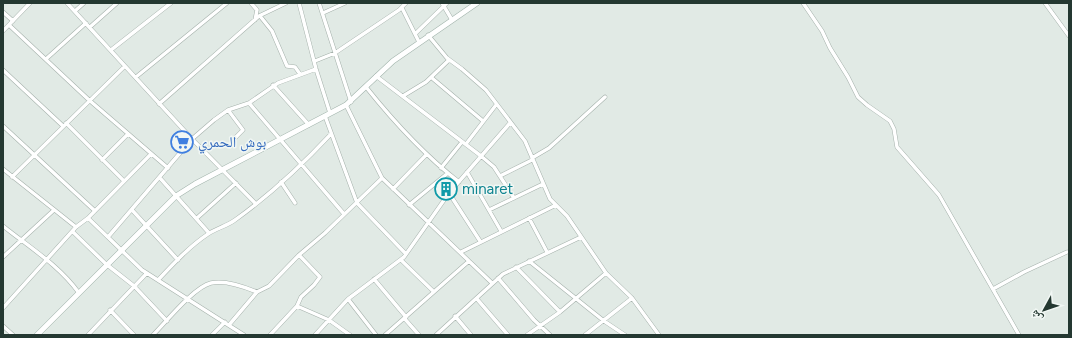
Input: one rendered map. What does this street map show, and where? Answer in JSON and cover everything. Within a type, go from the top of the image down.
[{"type":"street","points":[[3,31],[30,3]]},
{"type":"street","points":[[67,3],[192,139],[256,204]]},
{"type":"street","points":[[76,12],[84,3]]},
{"type":"street","points":[[90,27],[117,3]]},
{"type":"street","points":[[111,50],[171,3]]},
{"type":"street","points":[[136,77],[227,3]]},
{"type":"street","points":[[251,3],[257,10],[255,20]]},
{"type":"street","points":[[160,104],[255,20],[286,3]]},
{"type":"street","points":[[299,3],[315,61],[331,134],[357,203],[406,254]]},
{"type":"street","points":[[319,3],[335,53],[348,103],[382,178],[492,283]]},
{"type":"street","points":[[323,13],[345,3]]},
{"type":"street","points":[[315,61],[335,53],[402,8],[406,3]]},
{"type":"street","points":[[415,34],[443,5],[447,3]]},
{"type":"street","points":[[37,335],[106,264],[176,196],[222,169],[280,140],[348,103],[376,76],[428,35],[477,3]]},
{"type":"street","points":[[804,3],[822,31],[858,97],[890,121],[894,128],[897,147],[939,195],[1019,335]]},
{"type":"street","points":[[1045,3],[1069,36]]},
{"type":"street","points":[[443,5],[452,20]]},
{"type":"street","points":[[402,8],[419,42]]},
{"type":"street","points":[[3,12],[13,21]]},
{"type":"street","points":[[260,16],[272,31],[287,66],[296,67],[300,74]]},
{"type":"street","points":[[46,59],[86,22]]},
{"type":"street","points":[[9,25],[90,100],[168,168]]},
{"type":"street","points":[[428,35],[449,60],[479,83],[525,141],[550,199],[564,211],[606,273],[632,298],[659,335]]},
{"type":"street","points":[[403,96],[432,78],[449,60]]},
{"type":"street","points":[[12,177],[64,124],[125,66]]},
{"type":"street","points":[[108,237],[192,139],[228,110],[249,103],[273,85],[316,68]]},
{"type":"street","points":[[3,70],[64,124],[124,181]]},
{"type":"street","points":[[376,76],[482,156],[500,176],[514,198]]},
{"type":"street","points":[[432,78],[483,121]]},
{"type":"street","points":[[273,85],[308,125]]},
{"type":"street","points":[[366,87],[400,129],[426,156],[459,182]]},
{"type":"street","points":[[500,176],[549,148],[606,98]]},
{"type":"street","points":[[249,103],[344,214]]},
{"type":"street","points":[[466,144],[496,105]]},
{"type":"street","points":[[228,110],[243,130],[232,141]]},
{"type":"street","points":[[315,335],[348,299],[401,260],[449,193],[510,123]]},
{"type":"street","points":[[3,126],[95,211]]},
{"type":"street","points":[[102,160],[128,134]]},
{"type":"street","points":[[159,279],[209,233],[229,224],[256,204],[301,165],[331,134]]},
{"type":"street","points":[[441,168],[462,142]]},
{"type":"street","points":[[3,308],[76,227],[88,218],[151,154]]},
{"type":"street","points":[[393,189],[426,156]]},
{"type":"street","points":[[3,169],[76,227]]},
{"type":"street","points":[[468,172],[501,231]]},
{"type":"street","points":[[409,204],[448,173]]},
{"type":"street","points":[[160,178],[209,233]]},
{"type":"street","points":[[229,325],[257,292],[269,286],[299,255],[357,203],[382,178]]},
{"type":"street","points":[[281,182],[296,203]]},
{"type":"street","points":[[197,218],[236,183]]},
{"type":"street","points":[[489,210],[543,184]]},
{"type":"street","points":[[449,193],[480,241]]},
{"type":"street","points":[[461,252],[480,241],[556,205]]},
{"type":"street","points":[[3,257],[54,210]]},
{"type":"street","points":[[132,210],[178,260]]},
{"type":"street","points":[[88,218],[146,273],[159,279],[244,335]]},
{"type":"street","points":[[530,218],[547,252]]},
{"type":"street","points":[[3,226],[21,241],[47,259],[79,293]]},
{"type":"street","points":[[73,232],[106,264],[134,286],[167,321]]},
{"type":"street","points":[[436,335],[498,278],[528,261],[581,237]]},
{"type":"street","points":[[993,289],[1024,272],[1067,252]]},
{"type":"street","points":[[270,335],[297,306],[301,297],[320,277],[299,255]]},
{"type":"street","points":[[401,260],[433,291]]},
{"type":"street","points":[[385,335],[469,260]]},
{"type":"street","points":[[528,261],[604,321],[625,335]]},
{"type":"street","points":[[516,267],[560,312]]},
{"type":"street","points":[[88,335],[146,273]]},
{"type":"street","points":[[527,335],[560,312],[606,273]]},
{"type":"street","points":[[498,278],[550,335]]},
{"type":"street","points":[[374,279],[419,335]]},
{"type":"street","points":[[153,335],[188,298],[205,285],[214,282],[242,286],[257,292]]},
{"type":"street","points":[[477,298],[508,335]]},
{"type":"street","points":[[587,334],[632,298]]},
{"type":"street","points":[[348,299],[376,335]]},
{"type":"street","points":[[297,306],[328,320],[350,335]]},
{"type":"street","points":[[110,310],[134,335]]},
{"type":"street","points":[[455,316],[471,335]]},
{"type":"street","points":[[212,335],[225,322]]},
{"type":"street","points":[[3,326],[13,335]]},
{"type":"place","name":"بوش الحمري","points":[[182,142]]},
{"type":"place","name":"minaret","points":[[446,189]]}]
